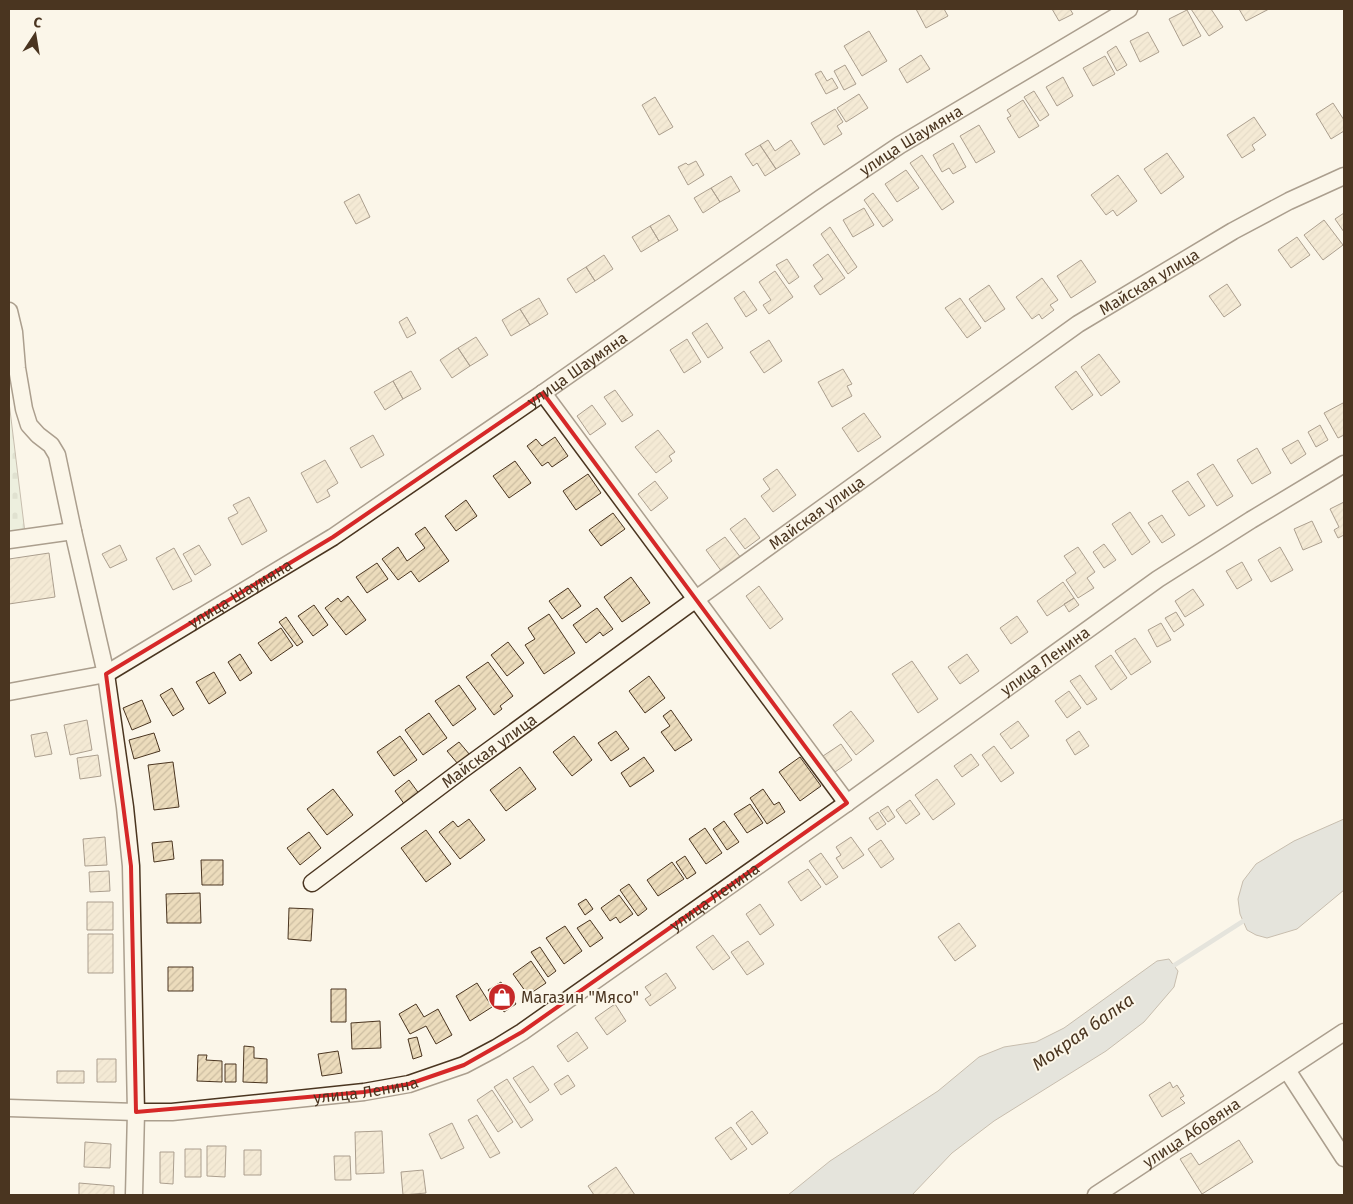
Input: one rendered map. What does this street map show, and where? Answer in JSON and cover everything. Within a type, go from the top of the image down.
[{"type":"street","name":"улица Шаумяна","points":[[9,692],[106,674],[333,537],[900,144],[1129,9]]},
{"type":"street","name":"Майская улица","points":[[312,883],[462,770],[696,599],[1078,324],[1233,231],[1289,201],[1344,176]]},
{"type":"street","points":[[9,311],[14,332],[17,368],[24,409],[29,425],[51,445],[57,455],[72,531],[106,674],[125,807],[131,866],[136,1112],[134,1195]]},
{"type":"street","points":[[543,393],[847,803]]},
{"type":"street","name":"улица Ленина","points":[[9,1108],[172,1112],[364,1092],[409,1084],[464,1065],[522,1032],[847,803],[1158,579],[1344,464]]},
{"type":"street","points":[[9,540],[72,531]]},
{"type":"street","name":"улица Абовяна","points":[[1096,1195],[1344,1032]]},
{"type":"street","points":[[1287,1070],[1344,1158]]},
{"type":"highlighted area","points":[[543,393],[847,803],[522,1032],[464,1065],[409,1084],[364,1092],[136,1112],[131,866],[106,674],[333,537]]},
{"type":"green space","points":[[9,402],[25,533],[9,535]]},
{"type":"water","points":[[1344,819],[1344,890],[1297,929],[1267,938],[1247,930],[1240,914],[1238,899],[1243,881],[1256,864],[1294,841]]},
{"type":"water","points":[[1169,959],[1178,971],[1174,987],[1144,1022],[1106,1051],[994,1121],[952,1153],[912,1195],[788,1195],[830,1161],[938,1091],[979,1057],[1004,1047],[1036,1042],[1064,1028],[1157,961]]},
{"type":"building","points":[[916,9],[944,9],[948,16],[926,28]]},
{"type":"building","points":[[1052,9],[1070,9],[1073,14],[1059,21]]},
{"type":"building","points":[[1191,9],[1211,9],[1223,27],[1209,36]]},
{"type":"building","points":[[1239,9],[1269,9],[1246,21]]},
{"type":"building","points":[[1187,10],[1201,36],[1183,46],[1169,19]]},
{"type":"building","points":[[869,31],[887,61],[862,76],[844,46]]},
{"type":"building","points":[[1148,32],[1159,52],[1140,62],[1130,41]]},
{"type":"building","points":[[1116,46],[1127,65],[1117,71],[1107,52]]},
{"type":"building","points":[[921,55],[930,69],[907,83],[899,69]]},
{"type":"building","points":[[1105,56],[1115,74],[1093,86],[1083,68]]},
{"type":"building","points":[[845,65],[856,84],[844,90],[834,71]]},
{"type":"building","points":[[821,71],[827,81],[832,78],[838,88],[826,94],[815,74]]},
{"type":"building","points":[[1063,77],[1073,96],[1057,106],[1046,87]]},
{"type":"building","points":[[1034,91],[1049,115],[1040,121],[1024,97]]},
{"type":"building","points":[[859,94],[868,108],[846,122],[837,108]]},
{"type":"building","points":[[655,97],[673,127],[659,135],[642,105]]},
{"type":"building","points":[[1023,100],[1039,126],[1019,138],[1007,118],[1011,116],[1007,110]]},
{"type":"building","points":[[1333,103],[1344,120],[1344,131],[1331,139],[1316,114]]},
{"type":"building","points":[[835,109],[843,122],[837,126],[842,134],[824,145],[811,123]]},
{"type":"building","points":[[1254,117],[1266,135],[1252,145],[1255,150],[1242,158],[1227,135]]},
{"type":"building","points":[[979,125],[995,152],[976,163],[960,136]]},
{"type":"building","points":[[768,140],[775,151],[791,140],[800,154],[776,169],[760,145]]},
{"type":"building","points":[[953,143],[966,167],[953,174],[949,168],[942,172],[933,155]]},
{"type":"building","points":[[760,145],[776,169],[765,176],[757,163],[753,166],[745,154]]},
{"type":"building","points":[[1167,153],[1184,177],[1161,194],[1144,169]]},
{"type":"building","points":[[922,155],[954,202],[942,210],[910,163]]},
{"type":"building","points":[[696,161],[704,175],[688,185],[678,167]]},
{"type":"building","points":[[906,170],[919,188],[897,202],[885,184]]},
{"type":"building","points":[[1118,175],[1137,201],[1117,216],[1113,210],[1106,215],[1091,195]]},
{"type":"building","points":[[731,176],[740,191],[720,202],[711,188]]},
{"type":"building","points":[[711,188],[720,202],[703,213],[694,198]]},
{"type":"building","points":[[873,193],[893,220],[883,227],[864,200]]},
{"type":"building","points":[[359,194],[370,217],[356,224],[344,202]]},
{"type":"building","points":[[864,208],[874,225],[853,237],[843,220]]},
{"type":"building","points":[[1344,213],[1344,232],[1335,219]]},
{"type":"building","points":[[669,215],[678,230],[659,241],[650,226]]},
{"type":"building","points":[[1324,220],[1343,245],[1323,260],[1304,235]]},
{"type":"building","points":[[650,226],[659,241],[641,252],[632,237]]},
{"type":"building","points":[[830,227],[857,267],[848,274],[821,234]]},
{"type":"building","points":[[1297,237],[1310,255],[1291,268],[1278,250]]},
{"type":"building","points":[[828,254],[845,278],[820,295],[814,286],[823,279],[813,265]]},
{"type":"building","points":[[604,255],[613,269],[595,281],[586,267]]},
{"type":"building","points":[[787,259],[799,277],[789,284],[776,265]]},
{"type":"building","points":[[1081,260],[1096,282],[1071,298],[1057,276]]},
{"type":"building","points":[[586,267],[595,281],[576,293],[567,279]]},
{"type":"building","points":[[775,271],[793,297],[769,314],[763,305],[771,300],[759,282]]},
{"type":"building","points":[[1042,278],[1058,300],[1050,305],[1054,310],[1042,319],[1039,314],[1032,319],[1016,297]]},
{"type":"building","points":[[1227,284],[1241,305],[1224,317],[1209,296]]},
{"type":"building","points":[[989,285],[1005,309],[985,322],[969,299]]},
{"type":"building","points":[[744,291],[757,310],[746,317],[734,298]]},
{"type":"building","points":[[539,298],[548,314],[530,325],[520,309]]},
{"type":"building","points":[[960,298],[981,328],[967,338],[945,308]]},
{"type":"building","points":[[520,309],[530,325],[511,336],[502,320]]},
{"type":"building","points":[[407,317],[416,333],[407,338],[399,322]]},
{"type":"building","points":[[707,323],[723,348],[708,358],[692,333]]},
{"type":"building","points":[[476,337],[488,355],[470,366],[458,348]]},
{"type":"building","points":[[687,339],[701,362],[684,373],[670,350]]},
{"type":"building","points":[[769,340],[782,361],[764,373],[750,352]]},
{"type":"building","points":[[458,348],[470,366],[452,378],[440,360]]},
{"type":"building","points":[[1099,354],[1120,382],[1101,396],[1081,367]]},
{"type":"building","points":[[843,369],[852,384],[847,386],[852,396],[832,407],[818,382]]},
{"type":"building","points":[[411,371],[421,389],[403,399],[393,381]]},
{"type":"building","points":[[1076,371],[1093,395],[1072,410],[1055,387]]},
{"type":"building","points":[[393,381],[403,399],[385,410],[374,392]]},
{"type":"building","points":[[615,390],[633,415],[622,422],[604,397]]},
{"type":"building","points":[[1343,403],[1344,435],[1338,438],[1324,413]]},
{"type":"building","points":[[592,405],[606,424],[590,435],[577,416]]},
{"type":"building","points":[[864,413],[881,437],[858,452],[842,428]]},
{"type":"building","points":[[1320,425],[1328,440],[1316,447],[1308,432]]},
{"type":"building","points":[[658,430],[675,452],[669,456],[672,461],[656,473],[635,447]]},
{"type":"building","points":[[373,435],[384,455],[361,468],[350,448]]},
{"type":"building","points":[[555,437],[568,456],[552,467],[548,462],[542,466],[527,446],[536,439],[542,446]]},
{"type":"building","points":[[1298,440],[1306,454],[1291,464],[1282,449]]},
{"type":"building","points":[[1257,448],[1271,473],[1252,484],[1237,460]]},
{"type":"building","points":[[325,460],[338,483],[327,490],[330,496],[317,503],[301,473]]},
{"type":"building","points":[[515,461],[531,483],[509,498],[493,476]]},
{"type":"building","points":[[1213,464],[1233,496],[1217,506],[1197,474]]},
{"type":"building","points":[[777,469],[796,495],[773,512],[761,496],[770,489],[763,479]]},
{"type":"building","points":[[588,474],[601,493],[576,510],[563,491]]},
{"type":"building","points":[[655,481],[668,498],[651,511],[638,494]]},
{"type":"building","points":[[1188,481],[1205,506],[1189,516],[1172,491]]},
{"type":"building","points":[[249,497],[267,531],[242,545],[228,518],[238,513],[233,505]]},
{"type":"building","points":[[466,500],[477,516],[456,531],[445,516]]},
{"type":"building","points":[[1344,502],[1344,535],[1338,538],[1334,530],[1339,527],[1330,509]]},
{"type":"building","points":[[1130,512],[1150,542],[1132,555],[1112,524]]},
{"type":"building","points":[[613,513],[625,529],[601,546],[589,530]]},
{"type":"building","points":[[1162,515],[1175,535],[1162,543],[1148,523]]},
{"type":"building","points":[[745,518],[760,538],[745,549],[730,529]]},
{"type":"building","points":[[1312,521],[1322,542],[1303,550],[1294,529]]},
{"type":"building","points":[[425,527],[449,561],[419,582],[411,571],[398,580],[382,559],[398,547],[407,561],[425,548],[415,534]]},
{"type":"building","points":[[725,537],[741,558],[722,572],[706,550]]},
{"type":"building","points":[[1104,544],[1116,560],[1104,568],[1093,552]]},
{"type":"building","points":[[120,545],[127,560],[110,568],[102,554]]},
{"type":"building","points":[[199,545],[211,565],[195,575],[183,554]]},
{"type":"building","points":[[1078,547],[1095,572],[1087,578],[1094,588],[1078,598],[1066,580],[1076,573],[1064,556]]},
{"type":"building","points":[[1280,547],[1293,570],[1271,582],[1258,560]]},
{"type":"building","points":[[174,548],[192,581],[173,590],[156,558]]},
{"type":"building","points":[[49,553],[55,597],[9,604],[9,559]]},
{"type":"building","points":[[1242,562],[1252,580],[1237,589],[1226,571]]},
{"type":"building","points":[[377,563],[388,579],[367,593],[356,577]]},
{"type":"building","points":[[631,577],[650,603],[622,622],[604,597]]},
{"type":"building","points":[[1063,582],[1074,598],[1047,616],[1037,601]]},
{"type":"building","points":[[759,586],[783,619],[770,629],[746,596]]},
{"type":"building","points":[[568,588],[581,606],[562,619],[549,601]]},
{"type":"building","points":[[1193,589],[1204,605],[1185,617],[1175,601]]},
{"type":"building","points":[[348,596],[366,620],[346,635],[325,608],[338,598],[341,602]]},
{"type":"building","points":[[1074,598],[1079,605],[1069,612],[1064,604]]},
{"type":"building","points":[[314,605],[328,625],[313,636],[298,616]]},
{"type":"building","points":[[597,608],[613,629],[603,636],[600,632],[586,643],[573,625]]},
{"type":"building","points":[[1176,612],[1184,625],[1174,632],[1165,618]]},
{"type":"building","points":[[549,614],[575,653],[544,674],[525,645],[535,639],[528,628]]},
{"type":"building","points":[[1017,616],[1028,632],[1011,644],[1000,628]]},
{"type":"building","points":[[286,617],[303,642],[297,646],[279,622]]},
{"type":"building","points":[[1161,623],[1171,640],[1157,647],[1148,630]]},
{"type":"building","points":[[281,628],[293,646],[271,661],[258,643]]},
{"type":"building","points":[[1135,638],[1151,662],[1131,675],[1115,651]]},
{"type":"building","points":[[508,642],[524,663],[507,676],[491,655]]},
{"type":"building","points":[[240,654],[252,673],[240,681],[228,662]]},
{"type":"building","points":[[967,654],[979,671],[960,684],[948,667]]},
{"type":"building","points":[[1111,655],[1127,678],[1111,690],[1095,666]]},
{"type":"building","points":[[912,661],[938,699],[918,713],[892,674]]},
{"type":"building","points":[[488,662],[513,696],[500,706],[502,709],[494,715],[466,677]]},
{"type":"building","points":[[214,672],[226,693],[209,704],[196,682]]},
{"type":"building","points":[[1080,675],[1097,699],[1087,705],[1070,681]]},
{"type":"building","points":[[649,676],[665,698],[645,713],[629,691]]},
{"type":"building","points":[[459,685],[476,709],[453,726],[435,701]]},
{"type":"building","points":[[172,688],[184,709],[173,716],[160,695]]},
{"type":"building","points":[[1069,691],[1081,708],[1067,718],[1055,701]]},
{"type":"building","points":[[142,700],[151,722],[132,730],[123,708]]},
{"type":"building","points":[[671,710],[692,740],[675,751],[661,732],[670,726],[663,716]]},
{"type":"building","points":[[851,711],[874,741],[856,755],[833,725]]},
{"type":"building","points":[[429,713],[447,738],[423,755],[405,730]]},
{"type":"building","points":[[87,720],[92,750],[70,755],[64,725]]},
{"type":"building","points":[[1018,721],[1029,736],[1011,749],[1000,734]]},
{"type":"building","points":[[616,731],[629,749],[611,761],[598,743]]},
{"type":"building","points":[[1079,731],[1089,746],[1075,755],[1066,740]]},
{"type":"building","points":[[47,732],[52,754],[35,757],[31,735]]},
{"type":"building","points":[[154,733],[160,751],[134,759],[129,740]]},
{"type":"building","points":[[400,736],[417,760],[394,776],[377,752]]},
{"type":"building","points":[[574,736],[592,760],[572,776],[553,752]]},
{"type":"building","points":[[459,742],[470,755],[458,764],[447,751]]},
{"type":"building","points":[[841,744],[852,760],[835,772],[823,756]]},
{"type":"building","points":[[994,746],[1014,773],[1001,782],[982,755]]},
{"type":"building","points":[[971,754],[979,765],[962,777],[954,766]]},
{"type":"building","points":[[98,755],[101,776],[80,779],[77,758]]},
{"type":"building","points":[[644,757],[654,771],[630,787],[621,773]]},
{"type":"building","points":[[800,757],[821,786],[800,801],[779,772]]},
{"type":"building","points":[[173,762],[179,807],[154,810],[148,765]]},
{"type":"building","points":[[520,767],[536,789],[506,811],[490,790]]},
{"type":"building","points":[[937,779],[955,804],[933,820],[915,795]]},
{"type":"building","points":[[409,780],[420,795],[405,805],[395,791]]},
{"type":"building","points":[[333,789],[353,815],[327,835],[307,809]]},
{"type":"building","points":[[763,789],[774,805],[779,802],[785,812],[767,824],[750,798]]},
{"type":"building","points":[[910,800],[920,814],[906,824],[896,810]]},
{"type":"building","points":[[750,804],[763,823],[747,833],[734,814]]},
{"type":"building","points":[[888,806],[895,817],[888,822],[880,811]]},
{"type":"building","points":[[878,812],[886,824],[877,830],[869,818]]},
{"type":"building","points":[[469,819],[485,840],[460,859],[439,832],[453,821],[458,827]]},
{"type":"building","points":[[724,821],[739,842],[727,850],[713,829]]},
{"type":"building","points":[[705,828],[722,853],[706,864],[689,839]]},
{"type":"building","points":[[426,830],[451,864],[426,882],[401,848]]},
{"type":"building","points":[[309,832],[321,848],[300,865],[287,848]]},
{"type":"building","points":[[105,837],[107,865],[85,866],[83,839]]},
{"type":"building","points":[[851,837],[864,855],[843,869],[836,858],[841,855],[836,847]]},
{"type":"building","points":[[881,840],[894,859],[881,868],[868,849]]},
{"type":"building","points":[[172,841],[174,859],[154,862],[152,843]]},
{"type":"building","points":[[821,853],[838,877],[826,885],[809,861]]},
{"type":"building","points":[[685,856],[696,873],[687,879],[676,862]]},
{"type":"building","points":[[201,860],[223,860],[223,885],[202,885]]},
{"type":"building","points":[[672,862],[684,879],[658,896],[647,880]]},
{"type":"building","points":[[808,869],[821,887],[801,901],[788,882]]},
{"type":"building","points":[[109,871],[110,891],[90,892],[89,872]]},
{"type":"building","points":[[629,884],[647,909],[638,916],[620,890]]},
{"type":"building","points":[[200,893],[201,923],[167,923],[166,894]]},
{"type":"building","points":[[619,895],[633,914],[620,923],[616,917],[610,921],[601,908]]},
{"type":"building","points":[[586,899],[593,909],[585,915],[578,904]]},
{"type":"building","points":[[87,902],[113,902],[113,930],[87,930]]},
{"type":"building","points":[[760,904],[774,925],[760,935],[746,914]]},
{"type":"building","points":[[289,908],[313,909],[311,941],[288,939]]},
{"type":"building","points":[[590,920],[603,938],[590,947],[577,928]]},
{"type":"building","points":[[959,923],[976,946],[955,961],[938,937]]},
{"type":"building","points":[[565,926],[582,951],[564,964],[546,938]]},
{"type":"building","points":[[88,934],[113,934],[113,973],[88,973]]},
{"type":"building","points":[[713,935],[730,958],[713,970],[696,947]]},
{"type":"building","points":[[748,941],[764,964],[747,975],[731,952]]},
{"type":"building","points":[[540,947],[556,971],[548,977],[531,952]]},
{"type":"building","points":[[531,961],[546,983],[528,995],[513,974]]},
{"type":"building","points":[[168,967],[193,967],[193,991],[168,991]]},
{"type":"building","points":[[666,973],[676,988],[650,1006],[645,999],[651,995],[645,987]]},
{"type":"building","name":"Магазин \"Мясо\"","points":[[501,982],[516,1004],[504,1012],[488,990]]},
{"type":"building","points":[[477,983],[492,1007],[470,1021],[456,996]]},
{"type":"building","points":[[331,989],[346,989],[346,1022],[331,1022]]},
{"type":"building","points":[[416,1004],[424,1017],[438,1009],[452,1035],[436,1044],[426,1026],[410,1034],[399,1014]]},
{"type":"building","points":[[615,1004],[626,1021],[607,1035],[595,1018]]},
{"type":"building","points":[[380,1021],[381,1048],[352,1049],[351,1023]]},
{"type":"building","points":[[577,1032],[588,1048],[568,1062],[557,1046]]},
{"type":"building","points":[[417,1037],[422,1056],[413,1059],[408,1039]]},
{"type":"building","points":[[244,1046],[254,1047],[254,1058],[267,1059],[267,1083],[243,1082]]},
{"type":"building","points":[[338,1051],[342,1073],[322,1076],[318,1054]]},
{"type":"building","points":[[198,1055],[207,1055],[206,1060],[222,1061],[222,1082],[197,1081]]},
{"type":"building","points":[[97,1059],[116,1059],[116,1082],[97,1082]]},
{"type":"building","points":[[225,1064],[236,1064],[236,1082],[225,1082]]},
{"type":"building","points":[[533,1066],[549,1090],[530,1103],[513,1078]]},
{"type":"building","points":[[57,1071],[84,1071],[84,1083],[57,1083]]},
{"type":"building","points":[[568,1075],[575,1086],[561,1095],[554,1084]]},
{"type":"building","points":[[507,1079],[533,1120],[521,1128],[494,1087]]},
{"type":"building","points":[[1170,1082],[1173,1088],[1177,1085],[1184,1096],[1180,1098],[1185,1103],[1162,1117],[1149,1095]]},
{"type":"building","points":[[492,1090],[513,1122],[498,1132],[477,1100]]},
{"type":"building","points":[[752,1111],[768,1133],[752,1145],[736,1123]]},
{"type":"building","points":[[477,1115],[500,1153],[490,1158],[468,1120]]},
{"type":"building","points":[[452,1123],[464,1148],[441,1159],[429,1134]]},
{"type":"building","points":[[731,1127],[747,1149],[731,1160],[715,1138]]},
{"type":"building","points":[[382,1131],[384,1173],[356,1174],[355,1132]]},
{"type":"building","points":[[1239,1140],[1253,1162],[1202,1194],[1180,1159],[1191,1153],[1199,1165]]},
{"type":"building","points":[[85,1142],[111,1144],[110,1168],[84,1167]]},
{"type":"building","points":[[207,1146],[226,1146],[225,1177],[207,1176]]},
{"type":"building","points":[[185,1149],[201,1149],[201,1177],[185,1177]]},
{"type":"building","points":[[244,1150],[261,1150],[261,1175],[244,1175]]},
{"type":"building","points":[[160,1152],[174,1152],[173,1184],[160,1183]]},
{"type":"building","points":[[334,1156],[350,1156],[351,1180],[335,1180]]},
{"type":"building","points":[[616,1167],[635,1195],[594,1195],[588,1186]]},
{"type":"building","points":[[423,1170],[426,1193],[403,1195],[401,1172]]},
{"type":"building","points":[[79,1183],[114,1186],[114,1195],[79,1195]]},
{"type":"waterway","name":"Мокрая балка","points":[[1170,968],[1248,918]]},
{"type":"place","name":"Магазин \"Мясо\"","points":[[502,997]]}]
